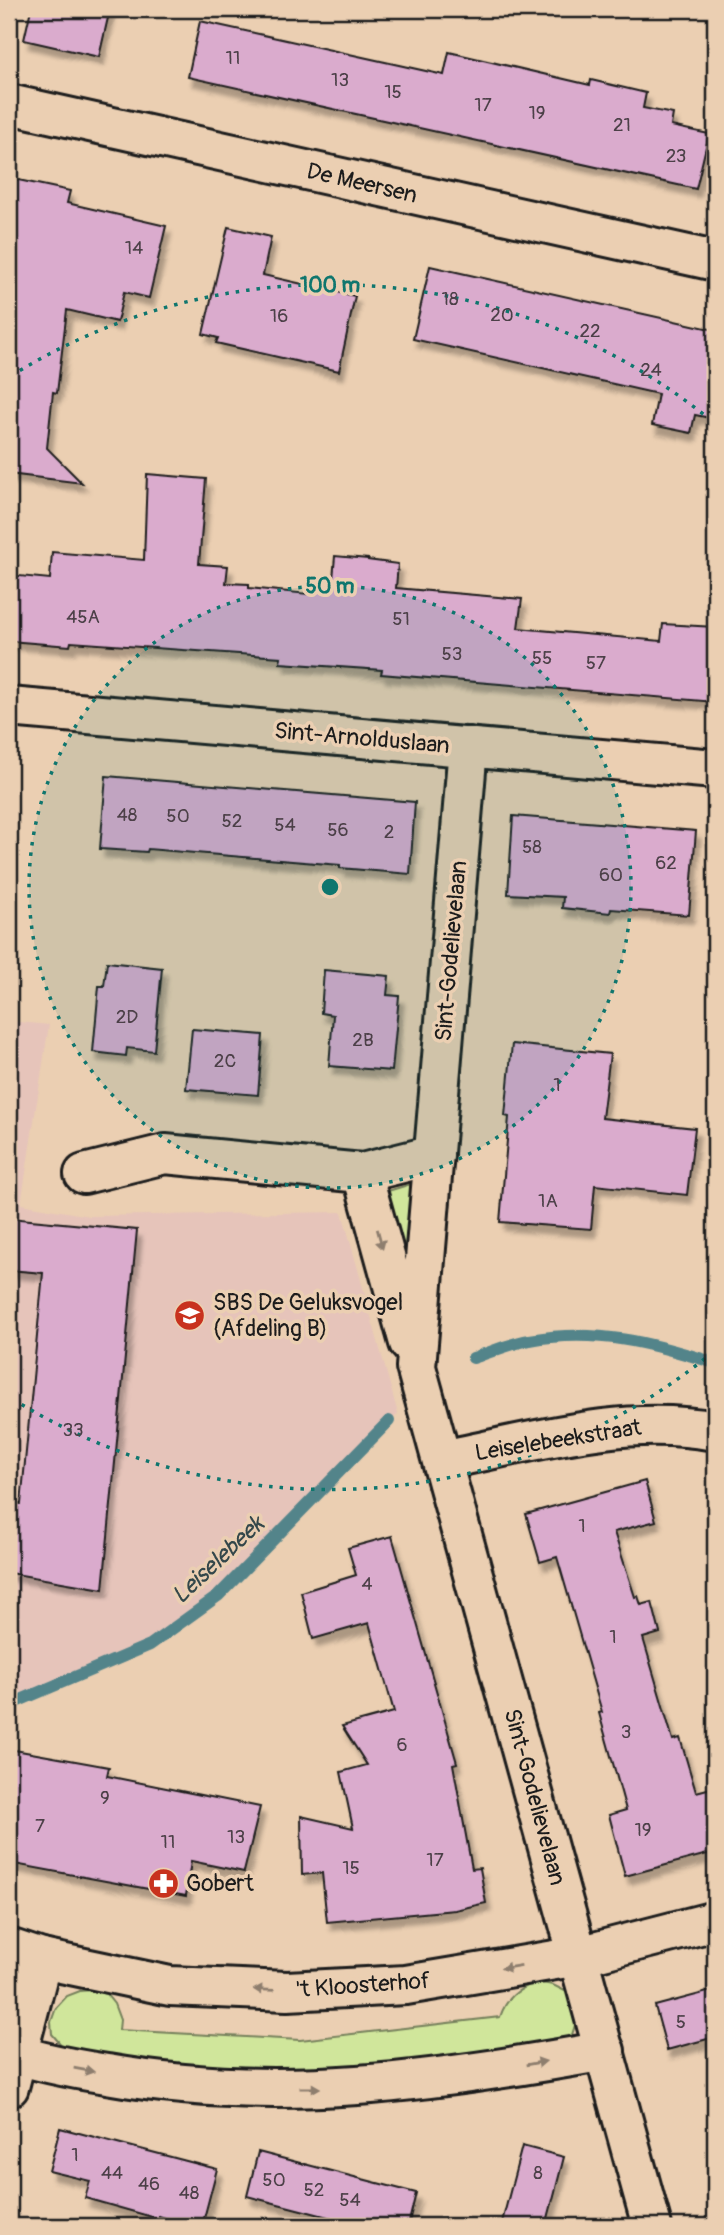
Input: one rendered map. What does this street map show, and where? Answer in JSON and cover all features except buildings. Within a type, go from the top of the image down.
[{"type":"street","name":"De Meersen","points":[[9,104],[715,261]]},
{"type":"street","name":"Sint-Arnolduslaan","points":[[9,707],[715,769]]},
{"type":"street","name":"Sint-Godelievelaan","points":[[416,1367],[468,747]]},
{"type":"street","points":[[83,1174],[165,1154],[362,1173],[434,1155]]},
{"type":"street","name":"Sint-Godelievelaan","points":[[362,1173],[652,2226]]},
{"type":"street","name":"Leiselebeekstraat","points":[[442,1460],[640,1424],[674,1425],[715,1431]]},
{"type":"street","name":"'t Kloosterhof","points":[[26,1954],[170,1986],[287,1991],[406,1985],[579,1956],[715,1920]]},
{"type":"street","points":[[26,1954],[12,2065],[68,2068],[190,2085],[324,2088],[472,2074],[605,2051]]},
{"type":"shaded area","name":"SBS De Geluksvogel (Afdeling B)","points":[[9,1021],[49,1025],[21,1204],[89,1216],[342,1212],[398,1414],[218,1596],[150,1645],[9,1705]]},
{"type":"green space","points":[[411,1185],[405,1253],[388,1191]]},
{"type":"green space","points":[[536,1982],[553,1985],[573,1995],[576,2022],[570,2041],[310,2076],[128,2066],[68,2053],[52,2034],[51,2022],[56,2008],[67,1996],[80,1991],[91,1990],[106,1994],[114,2004],[120,2020],[119,2030],[300,2040],[500,2017],[514,1995]]},
{"type":"waterway","name":"Leiselebeek","points":[[473,1358],[523,1341],[578,1336],[646,1344],[715,1363]]},
{"type":"waterway","name":"Leiselebeek","points":[[9,1705],[150,1645],[218,1596],[389,1421]]},
{"type":"place","name":"SBS De Geluksvogel (Afdeling B)","points":[[190,1315]]},
{"type":"place","name":"Gobert","points":[[163,1883]]}]
